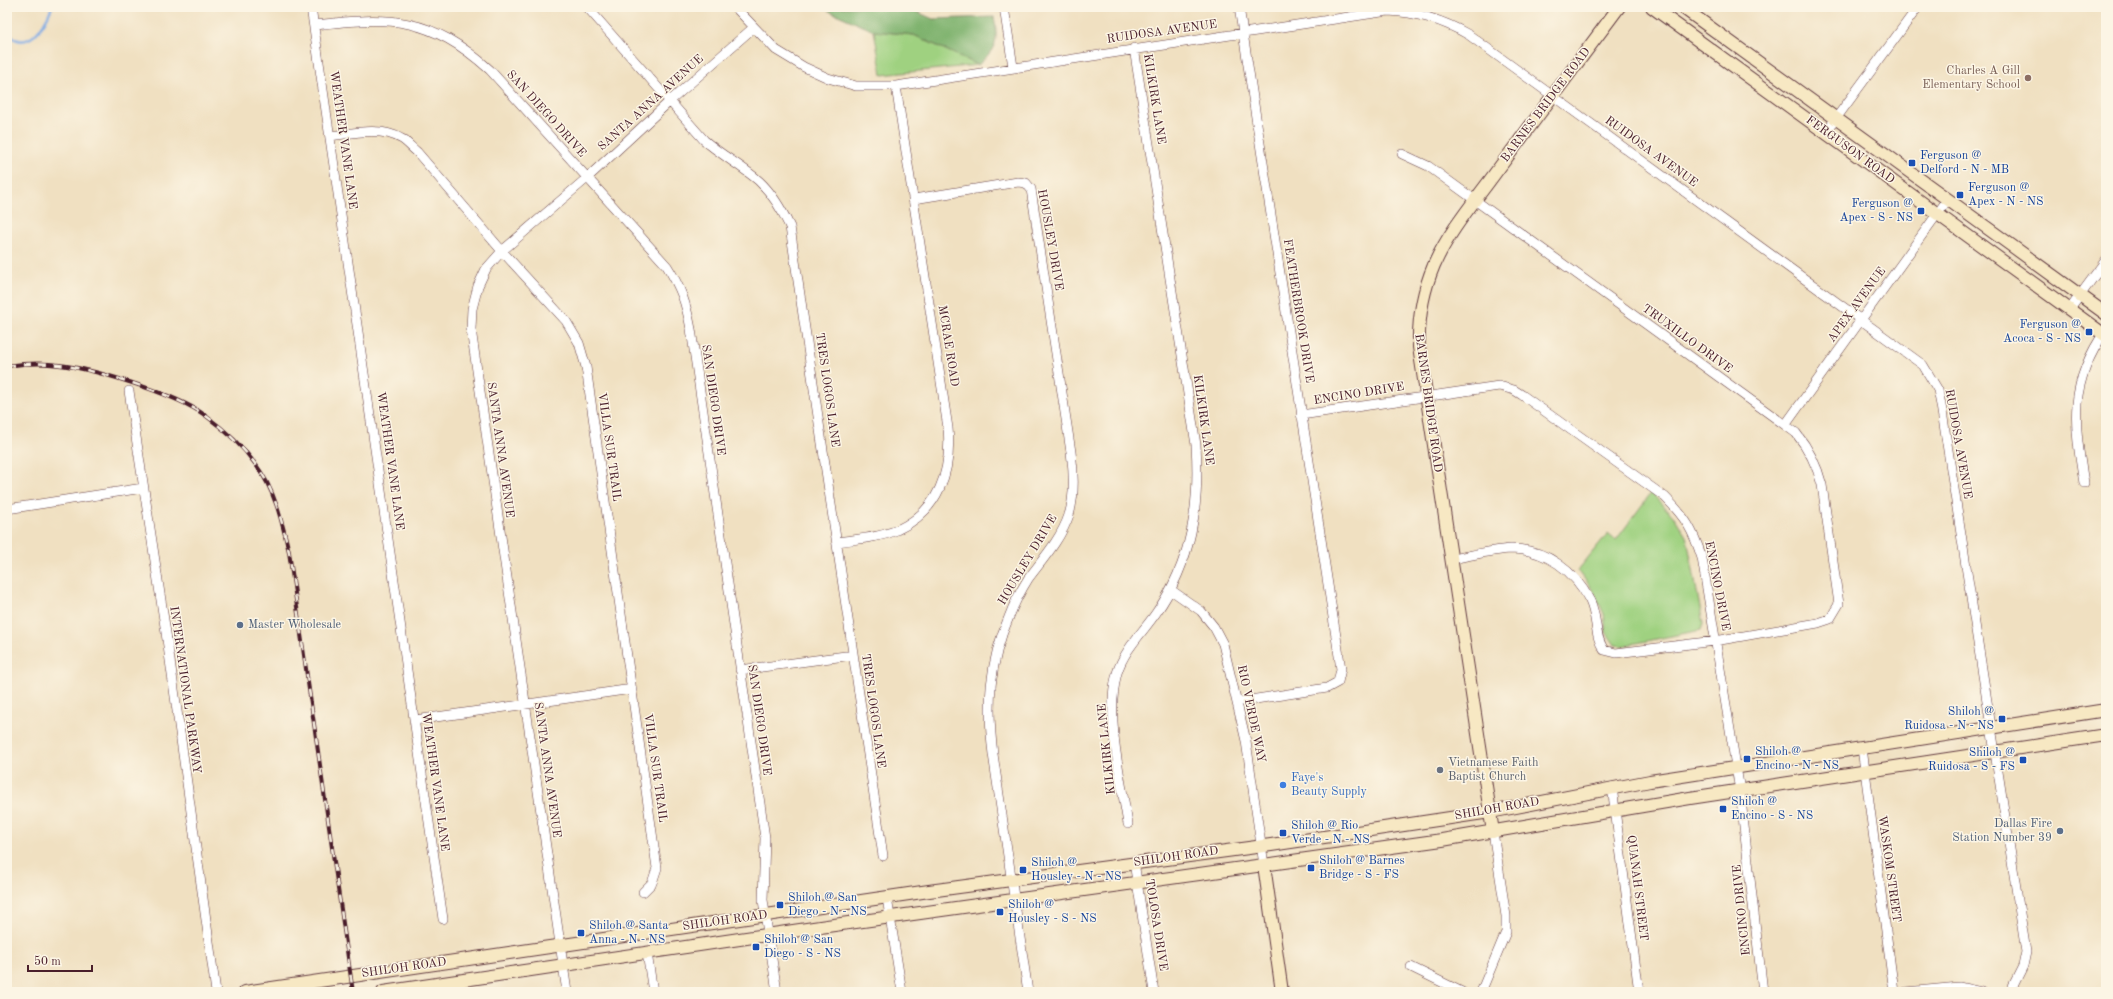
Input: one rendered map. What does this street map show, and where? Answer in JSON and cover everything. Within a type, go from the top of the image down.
[{"type":"main road","name":"BARNES BRIDGE ROAD","points":[[1493,832],[1426,396],[1419,347],[1418,326],[1423,299],[1434,264],[1449,237],[1552,95],[1620,7]]},
{"type":"main road","name":"FERGUSON ROAD","points":[[1652,7],[2105,334]]},
{"type":"main road","name":"FERGUSON ROAD","points":[[1682,7],[2106,314]]},
{"type":"main road","name":"SHILOH ROAD","points":[[245,992],[1134,862],[1261,846],[1490,812],[1612,787],[2106,710]]},
{"type":"main road","name":"SHILOH ROAD","points":[[384,992],[890,917],[1493,832],[1740,791],[2106,735]]},
{"type":"main road","points":[[1264,865],[1282,992]]},
{"type":"street","name":"WEATHER VANE LANE","points":[[311,7],[331,136],[443,919]]},
{"type":"street","name":"TRES LOGOS LANE","points":[[587,7],[709,145],[758,180],[771,193],[782,209],[790,227],[883,856]]},
{"type":"street","name":"RUIDOSA AVENUE","points":[[735,7],[753,28],[776,50],[804,67],[828,78],[856,86],[896,86],[1134,48],[1243,33],[1366,10],[1407,11],[1448,23],[1468,35],[1552,95],[1923,365],[1938,390],[2026,952],[2023,966],[2010,992]]},
{"type":"street","points":[[1004,7],[1013,67]]},
{"type":"street","name":"FEATHERBROOK DRIVE","points":[[1237,702],[1327,688],[1338,682],[1341,669],[1239,7]]},
{"type":"street","points":[[1826,132],[1918,7]]},
{"type":"street","name":"SAN DIEGO DRIVE","points":[[314,25],[359,20],[404,22],[450,39],[470,52],[490,70],[667,266],[680,287],[687,305],[765,838],[763,882],[766,916],[777,992]]},
{"type":"street","name":"SANTA ANNA AVENUE","points":[[567,992],[471,329],[472,308],[478,286],[486,269],[502,251],[587,178],[670,101],[753,28]]},
{"type":"street","name":"KILKIRK LANE","points":[[1128,824],[1113,724],[1112,698],[1117,673],[1124,655],[1171,590],[1187,547],[1194,520],[1197,500],[1198,471],[1196,445],[1134,48]]},
{"type":"street","name":"MCRAE ROAD","points":[[837,542],[875,536],[897,530],[912,520],[924,510],[936,496],[944,481],[948,466],[950,446],[948,428],[896,86]]},
{"type":"street","name":"VILLA SUR TRAIL","points":[[331,136],[366,132],[383,132],[402,139],[417,152],[502,251],[566,320],[579,343],[586,368],[657,868],[652,883],[643,892]]},
{"type":"street","name":"TRUXILLO DRIVE","points":[[1402,154],[1428,166],[1786,424],[1796,433],[1807,447],[1817,467],[1822,485],[1839,604],[1830,619],[1818,623],[1715,641]]},
{"type":"street","name":"HOUSLEY DRIVE","points":[[914,198],[1018,182],[1026,183],[1031,190],[1071,452],[1074,482],[1069,514],[1058,538],[1027,581],[1009,616],[995,656],[990,686],[989,720],[992,754],[1028,992]]},
{"type":"street","name":"APEX AVENUE","points":[[1786,424],[1948,199]]},
{"type":"street","points":[[2070,309],[2106,260]]},
{"type":"street","points":[[2084,483],[2077,434],[2076,402],[2085,368],[2105,334]]},
{"type":"street","name":"ENCINO DRIVE","points":[[1301,415],[1488,386],[1499,386],[1514,390],[1665,497],[1680,512],[1694,533],[1702,558],[1740,791],[1763,992]]},
{"type":"street","name":"INTERNATIONAL PARKWAY","points":[[129,391],[168,646],[216,992]]},
{"type":"street","points":[[7,509],[143,488]]},
{"type":"street","points":[[1451,559],[1511,549],[1539,553],[1556,561],[1571,574],[1591,602],[1596,620],[1598,641],[1604,650],[1616,653],[1715,641]]},
{"type":"street","name":"RIO VERDE WAY","points":[[1171,590],[1201,611],[1214,627],[1223,644],[1246,741],[1264,865]]},
{"type":"street","points":[[740,670],[853,654]]},
{"type":"street","points":[[415,720],[632,689]]},
{"type":"street","name":"WASKOM STREET","points":[[1862,748],[1894,992]]},
{"type":"street","name":"QUANAH STREET","points":[[1612,787],[1639,992]]},
{"type":"street","points":[[1482,992],[1506,932],[1506,916],[1493,832]]},
{"type":"street","name":"TOLOSA DRIVE","points":[[1134,862],[1154,992]]},
{"type":"street","points":[[887,898],[902,992]]},
{"type":"street","points":[[647,953],[653,992]]},
{"type":"street","points":[[1411,967],[1462,992]]},
{"type":"street","points":[[1906,992],[1959,987],[1981,992]]},
{"type":"green space","points":[[823,7],[906,7],[933,19],[994,17],[996,32],[995,44],[989,54],[978,65],[914,35],[874,31]]},
{"type":"green space","points":[[874,31],[914,35],[978,65],[882,75]]},
{"type":"green space","points":[[1651,493],[1675,518],[1687,538],[1703,624],[1701,630],[1622,646],[1615,645],[1606,632],[1604,614],[1594,592],[1578,570],[1608,533],[1616,540]]},
{"type":"waterway","points":[[7,33],[15,39],[22,41],[29,39],[35,35],[45,21],[52,7]]},
{"type":"railway","points":[[7,366],[23,364],[49,364],[65,366],[131,382],[154,390],[175,399],[206,416],[233,439],[263,475],[277,507],[289,552],[353,992]]},
{"type":"place","name":"Charles A Gill Elementary School","points":[[2028,78]]},
{"type":"place","name":"Ferguson @ Delford - N - MB","points":[[1912,163]]},
{"type":"place","name":"Ferguson @ Apex - N - NS","points":[[1960,195]]},
{"type":"place","name":"Ferguson @ Apex - S - NS","points":[[1921,211]]},
{"type":"place","name":"Ferguson @ Acoca - S - NS","points":[[2089,332]]},
{"type":"place","name":"Master Wholesale","points":[[240,625]]},
{"type":"place","name":"Shiloh @ Ruidosa - N - NS","points":[[2002,719]]},
{"type":"place","name":"Shiloh @ Encino - N - NS","points":[[1747,759]]},
{"type":"place","name":"Shiloh @ Ruidosa - S - FS","points":[[2023,760]]},
{"type":"place","name":"Vietnamese Faith Baptist Church","points":[[1440,770]]},
{"type":"place","name":"Faye's Beauty Supply","points":[[1283,785]]},
{"type":"place","name":"Shiloh @ Encino - S - NS","points":[[1723,809]]},
{"type":"place","name":"Dallas Fire Station Number 39","points":[[2060,831]]},
{"type":"place","name":"Shiloh @ Rio Verde - N - NS","points":[[1283,833]]},
{"type":"place","name":"Shiloh @ Barnes Bridge - S - FS","points":[[1311,868]]},
{"type":"place","name":"Shiloh @ Housley - N - NS","points":[[1023,870]]},
{"type":"place","name":"Shiloh @ San Diego - N - NS","points":[[780,905]]},
{"type":"place","name":"Shiloh @ Housley - S - NS","points":[[1000,912]]},
{"type":"place","name":"Shiloh @ Santa Anna - N - NS","points":[[581,933]]},
{"type":"place","name":"Shiloh @ San Diego - S - NS","points":[[756,947]]}]
